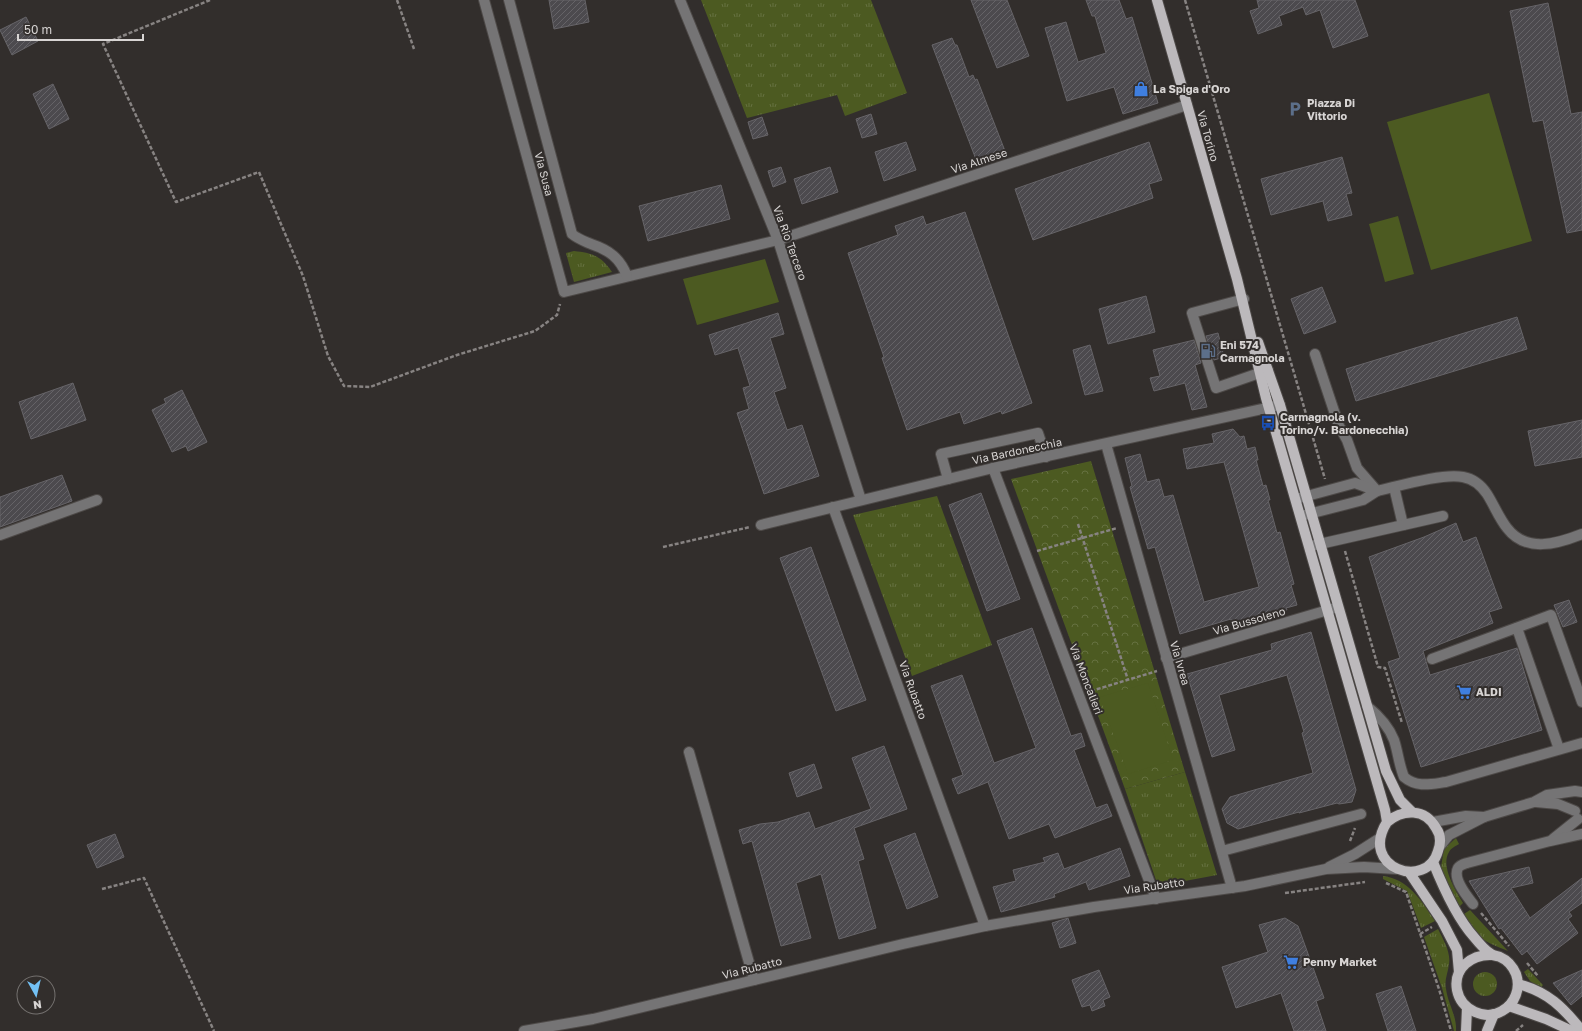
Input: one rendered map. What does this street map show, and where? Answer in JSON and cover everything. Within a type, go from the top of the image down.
[{"type":"main road","name":"Via Torino","points":[[1157,0],[1264,371]]},
{"type":"main road","points":[[1264,371],[1280,405],[1386,771],[1400,800],[1412,812]]},
{"type":"main road","points":[[1264,371],[1269,408],[1310,546],[1385,810],[1387,822]]},
{"type":"main road","points":[[1412,812],[1427,817],[1433,822],[1439,834],[1440,846],[1438,855],[1432,862],[1422,870],[1409,872],[1396,869],[1388,864],[1380,847],[1380,838],[1382,830],[1387,822],[1394,816],[1412,812]]},
{"type":"main road","points":[[1432,862],[1458,913],[1473,936],[1492,954]]},
{"type":"main road","points":[[1409,872],[1442,921],[1457,950],[1459,972],[1457,991],[1467,1008],[1475,1013],[1484,1015],[1494,1014],[1502,1012],[1509,1006],[1515,996],[1518,984],[1516,975],[1513,968],[1507,961],[1500,957],[1492,954],[1482,954],[1472,958],[1459,972]]},
{"type":"main road","points":[[1518,984],[1533,988],[1546,996],[1567,1012],[1582,1031]]},
{"type":"main road","points":[[1509,1006],[1546,1019],[1572,1031]]},
{"type":"main road","points":[[1466,1031],[1467,1008]]},
{"type":"main road","points":[[1487,1031],[1494,1014]]},
{"type":"street","name":"Via Susa","points":[[484,0],[564,292]]},
{"type":"street","name":"Via Susa","points":[[509,0],[572,234],[576,238],[610,252],[623,265],[627,276]]},
{"type":"street","name":"Via Rio Tercero","points":[[680,0],[778,240],[861,500]]},
{"type":"street","name":"Via Almese","points":[[778,240],[1187,105]]},
{"type":"street","points":[[564,292],[778,240]]},
{"type":"street","points":[[1243,299],[1192,313],[1216,388],[1264,371]]},
{"type":"street","points":[[1315,354],[1339,426],[1347,440],[1357,468],[1376,491]]},
{"type":"street","name":"Via Bardonecchia","points":[[761,525],[993,468],[1280,405]]},
{"type":"street","points":[[948,479],[941,454],[1038,433],[1046,457]]},
{"type":"street","name":"Via Ivrea","points":[[1106,444],[1232,888]]},
{"type":"street","name":"Via Moncalieri","points":[[993,468],[1080,694],[1156,898]]},
{"type":"street","points":[[1301,516],[1363,500],[1376,491],[1448,476],[1463,477],[1474,480],[1481,486],[1507,528],[1523,542],[1546,545],[1582,534]]},
{"type":"street","points":[[1296,499],[1355,483],[1376,491]]},
{"type":"street","points":[[1394,487],[1403,525]]},
{"type":"street","points":[[0,536],[97,500]]},
{"type":"street","name":"Via Rubatto","points":[[833,507],[985,926]]},
{"type":"street","points":[[1310,546],[1443,516]]},
{"type":"street","name":"Via Bussoleno","points":[[1168,663],[1338,608]]},
{"type":"street","points":[[1432,659],[1551,615],[1582,702]]},
{"type":"street","points":[[1517,628],[1559,749]]},
{"type":"street","points":[[1367,706],[1376,714],[1389,730],[1394,741],[1404,777],[1413,782],[1424,785],[1446,782],[1582,743]]},
{"type":"street","points":[[689,752],[754,980]]},
{"type":"street","points":[[1440,846],[1449,835],[1484,817],[1534,802],[1547,795],[1559,792],[1582,792]]},
{"type":"street","points":[[1578,818],[1578,797],[1582,792]]},
{"type":"street","points":[[1534,802],[1558,804],[1578,818]]},
{"type":"street","points":[[1222,851],[1361,814]]},
{"type":"street","points":[[1433,822],[1466,816],[1484,817]]},
{"type":"street","points":[[1550,841],[1578,818]]},
{"type":"street","points":[[1473,904],[1457,877],[1457,870],[1459,866],[1550,841],[1582,834]]},
{"type":"street","points":[[1326,869],[1355,854],[1380,838]]},
{"type":"street","points":[[1326,869],[1364,867],[1396,869]]},
{"type":"street","name":"Via Rubatto","points":[[524,1031],[593,1019],[903,944],[985,926],[1094,907],[1232,888],[1326,869]]},
{"type":"path","points":[[210,0],[103,44],[176,202],[259,172],[302,276],[328,356],[344,386],[370,387],[457,355],[535,331],[557,315],[564,292]]},
{"type":"path","points":[[397,0],[414,49]]},
{"type":"path","points":[[1185,0],[1328,490]]},
{"type":"path","points":[[1078,524],[1128,680]]},
{"type":"path","points":[[1026,555],[1129,524]]},
{"type":"path","points":[[662,547],[761,525]]},
{"type":"path","points":[[1342,539],[1378,667],[1385,668],[1402,726]]},
{"type":"path","points":[[1080,694],[1128,680],[1168,663]]},
{"type":"path","points":[[102,889],[144,878],[214,1031]]},
{"type":"path","points":[[1274,880],[1277,894],[1370,881]]},
{"type":"path","points":[[1384,882],[1406,892],[1439,989],[1451,1031]]},
{"type":"green space","points":[[701,0],[871,0],[907,93],[845,116],[837,95],[747,118]]},
{"type":"green space","points":[[1489,93],[1532,241],[1431,270],[1387,122]]},
{"type":"green space","points":[[1398,216],[1414,274],[1385,282],[1369,224]]},
{"type":"green space","points":[[574,251],[596,256],[604,262],[612,272],[574,282],[566,253]]},
{"type":"green space","points":[[765,259],[779,302],[697,325],[683,279]]},
{"type":"green space","points":[[1091,461],[1185,772],[1125,789],[1011,479]]},
{"type":"green space","points":[[937,496],[992,645],[912,676],[853,515]]},
{"type":"green space","points":[[1148,683],[1173,760],[1128,774],[1100,697]]},
{"type":"green space","points":[[1185,772],[1217,875],[1158,886],[1125,789]]},
{"type":"green space","points":[[1456,838],[1459,844],[1452,848],[1449,852],[1446,864],[1450,878],[1463,903],[1459,907],[1446,883],[1441,867],[1444,849]]},
{"type":"green space","points":[[1383,876],[1400,881],[1407,886],[1419,898],[1435,921],[1421,928],[1407,891],[1383,879]]},
{"type":"green space","points":[[1470,910],[1508,951],[1487,942],[1472,929],[1464,914]]},
{"type":"green space","points":[[1438,929],[1449,955],[1446,986],[1455,1020],[1456,1031],[1454,1031],[1442,988],[1424,937]]},
{"type":"green space","points":[[1528,969],[1543,985],[1541,988],[1530,981],[1524,972]]},
{"type":"green space","points":[[1485,972],[1494,975],[1497,984],[1494,993],[1485,996],[1476,993],[1473,984],[1476,975]]},
{"type":"building","points":[[549,0],[585,0],[589,22],[554,29]]},
{"type":"building","points":[[971,0],[1007,0],[1029,56],[997,68]]},
{"type":"building","points":[[1086,0],[1119,0],[1126,19],[1132,17],[1158,103],[1123,114],[1114,87],[1067,101],[1045,28],[1066,22],[1078,62],[1106,53],[1095,16],[1092,16]]},
{"type":"building","points":[[1257,0],[1355,0],[1368,36],[1333,48],[1320,10],[1306,15],[1303,7],[1279,16],[1282,25],[1258,34],[1250,11],[1259,8]]},
{"type":"building","points":[[1548,3],[1571,114],[1582,112],[1582,230],[1567,233],[1543,120],[1533,122],[1510,11]]},
{"type":"building","points":[[26,17],[38,41],[12,55],[0,30]]},
{"type":"building","points":[[952,38],[955,45],[957,45],[969,77],[973,75],[975,80],[977,79],[1005,151],[977,162],[932,45]]},
{"type":"building","points":[[53,84],[69,119],[49,129],[33,94]]},
{"type":"building","points":[[871,114],[877,134],[862,138],[856,119]]},
{"type":"building","points":[[762,117],[768,135],[753,139],[748,122]]},
{"type":"building","points":[[906,142],[916,170],[884,181],[875,152]]},
{"type":"building","points":[[1149,142],[1162,180],[1149,184],[1153,198],[1033,240],[1015,189]]},
{"type":"building","points":[[1342,157],[1352,193],[1346,194],[1352,215],[1328,221],[1323,201],[1271,215],[1261,179]]},
{"type":"building","points":[[781,167],[786,182],[773,187],[768,171]]},
{"type":"building","points":[[830,167],[838,192],[802,204],[794,179]]},
{"type":"building","points":[[721,185],[730,219],[648,241],[639,206]]},
{"type":"building","points":[[965,212],[1032,403],[1002,414],[1001,411],[964,424],[960,412],[907,430],[882,358],[884,357],[848,253],[898,235],[895,226],[923,216],[926,225]]},
{"type":"building","points":[[1322,287],[1336,322],[1304,334],[1291,299]]},
{"type":"building","points":[[1146,296],[1155,332],[1108,344],[1099,309]]},
{"type":"building","points":[[778,313],[784,334],[770,338],[786,388],[774,392],[787,430],[802,425],[819,476],[764,494],[737,413],[749,409],[743,388],[750,386],[738,348],[715,355],[709,335]]},
{"type":"building","points":[[1517,317],[1527,349],[1356,401],[1346,369]]},
{"type":"building","points":[[1218,333],[1224,357],[1214,360],[1206,336]]},
{"type":"building","points":[[1194,340],[1201,363],[1195,365],[1207,407],[1192,410],[1185,383],[1154,391],[1150,378],[1160,376],[1153,350]]},
{"type":"building","points":[[1090,345],[1103,391],[1085,395],[1073,350]]},
{"type":"building","points":[[73,383],[86,420],[31,439],[19,402]]},
{"type":"building","points":[[182,390],[207,442],[188,451],[186,446],[172,452],[152,410],[166,403],[164,399]]},
{"type":"building","points":[[1582,420],[1582,457],[1535,466],[1528,431]]},
{"type":"building","points":[[1233,429],[1240,437],[1244,436],[1247,449],[1255,447],[1258,460],[1256,460],[1263,486],[1266,485],[1270,500],[1268,500],[1277,533],[1280,532],[1294,584],[1291,585],[1297,605],[1286,608],[1287,610],[1241,623],[1241,621],[1232,624],[1231,619],[1180,634],[1155,547],[1148,549],[1130,487],[1132,486],[1125,458],[1140,454],[1147,482],[1159,479],[1164,497],[1173,495],[1204,602],[1259,587],[1224,462],[1187,469],[1183,449],[1214,443],[1212,434]]},
{"type":"building","points":[[62,475],[72,501],[0,527],[0,497]]},
{"type":"building","points":[[981,493],[1020,599],[987,611],[949,505]]},
{"type":"building","points":[[1456,523],[1463,542],[1476,537],[1502,608],[1489,612],[1493,623],[1423,651],[1430,675],[1517,648],[1542,730],[1421,767],[1388,662],[1400,658],[1369,557],[1424,537]]},
{"type":"building","points":[[811,547],[866,700],[836,711],[780,558]]},
{"type":"building","points":[[1569,600],[1577,622],[1563,627],[1554,605]]},
{"type":"building","points":[[1032,628],[1071,736],[1081,733],[1085,746],[1074,750],[1096,808],[1107,804],[1112,816],[1055,838],[1049,824],[1009,839],[988,782],[958,794],[952,779],[963,775],[931,686],[962,675],[994,763],[1036,748],[997,641]]},
{"type":"building","points":[[1311,632],[1356,790],[1352,802],[1337,803],[1299,812],[1238,829],[1227,823],[1222,809],[1230,797],[1313,773],[1302,733],[1304,732],[1287,675],[1219,695],[1235,750],[1212,757],[1187,674],[1272,650],[1271,644]]},
{"type":"building","points":[[884,746],[907,809],[854,828],[864,859],[858,861],[876,928],[839,939],[821,874],[796,883],[811,938],[781,946],[752,841],[743,844],[739,830],[760,824],[778,822],[809,812],[815,829],[871,809],[852,758]]},
{"type":"building","points":[[814,764],[822,788],[797,797],[789,773]]},
{"type":"building","points":[[915,833],[938,897],[907,909],[884,845]]},
{"type":"building","points":[[115,834],[124,857],[97,868],[87,845]]},
{"type":"building","points":[[1120,848],[1130,876],[1089,890],[1086,882],[1054,894],[1055,897],[1001,912],[993,887],[1016,881],[1013,870],[1045,862],[1043,858],[1058,853],[1064,869]]},
{"type":"building","points":[[1529,867],[1533,883],[1511,888],[1530,918],[1582,878],[1582,903],[1569,912],[1572,916],[1568,919],[1578,933],[1537,964],[1527,951],[1522,955],[1501,928],[1499,929],[1469,881]]},
{"type":"building","points":[[1068,918],[1076,943],[1060,948],[1052,923]]},
{"type":"building","points":[[1285,918],[1298,926],[1324,998],[1316,1001],[1326,1031],[1294,1031],[1281,993],[1236,1008],[1222,967],[1268,952],[1259,925]]},
{"type":"building","points":[[1099,970],[1110,997],[1103,1000],[1105,1006],[1092,1011],[1090,1005],[1082,1007],[1072,980]]},
{"type":"building","points":[[1582,970],[1582,996],[1571,1005],[1553,983]]},
{"type":"building","points":[[1401,986],[1416,1031],[1388,1031],[1376,994]]},
{"type":"place","name":"La Spiga d'Oro","points":[[1141,89]]},
{"type":"place","name":"Piazza Di Vittorio","points":[[1295,109]]},
{"type":"place","name":"Eni 574 Carmagnola","points":[[1208,351]]},
{"type":"place","name":"Carmagnola (v. Torino/v. Bardonecchia)","points":[[1268,423]]},
{"type":"place","name":"ALDI","points":[[1464,692]]},
{"type":"place","name":"Penny Market","points":[[1291,962]]}]
